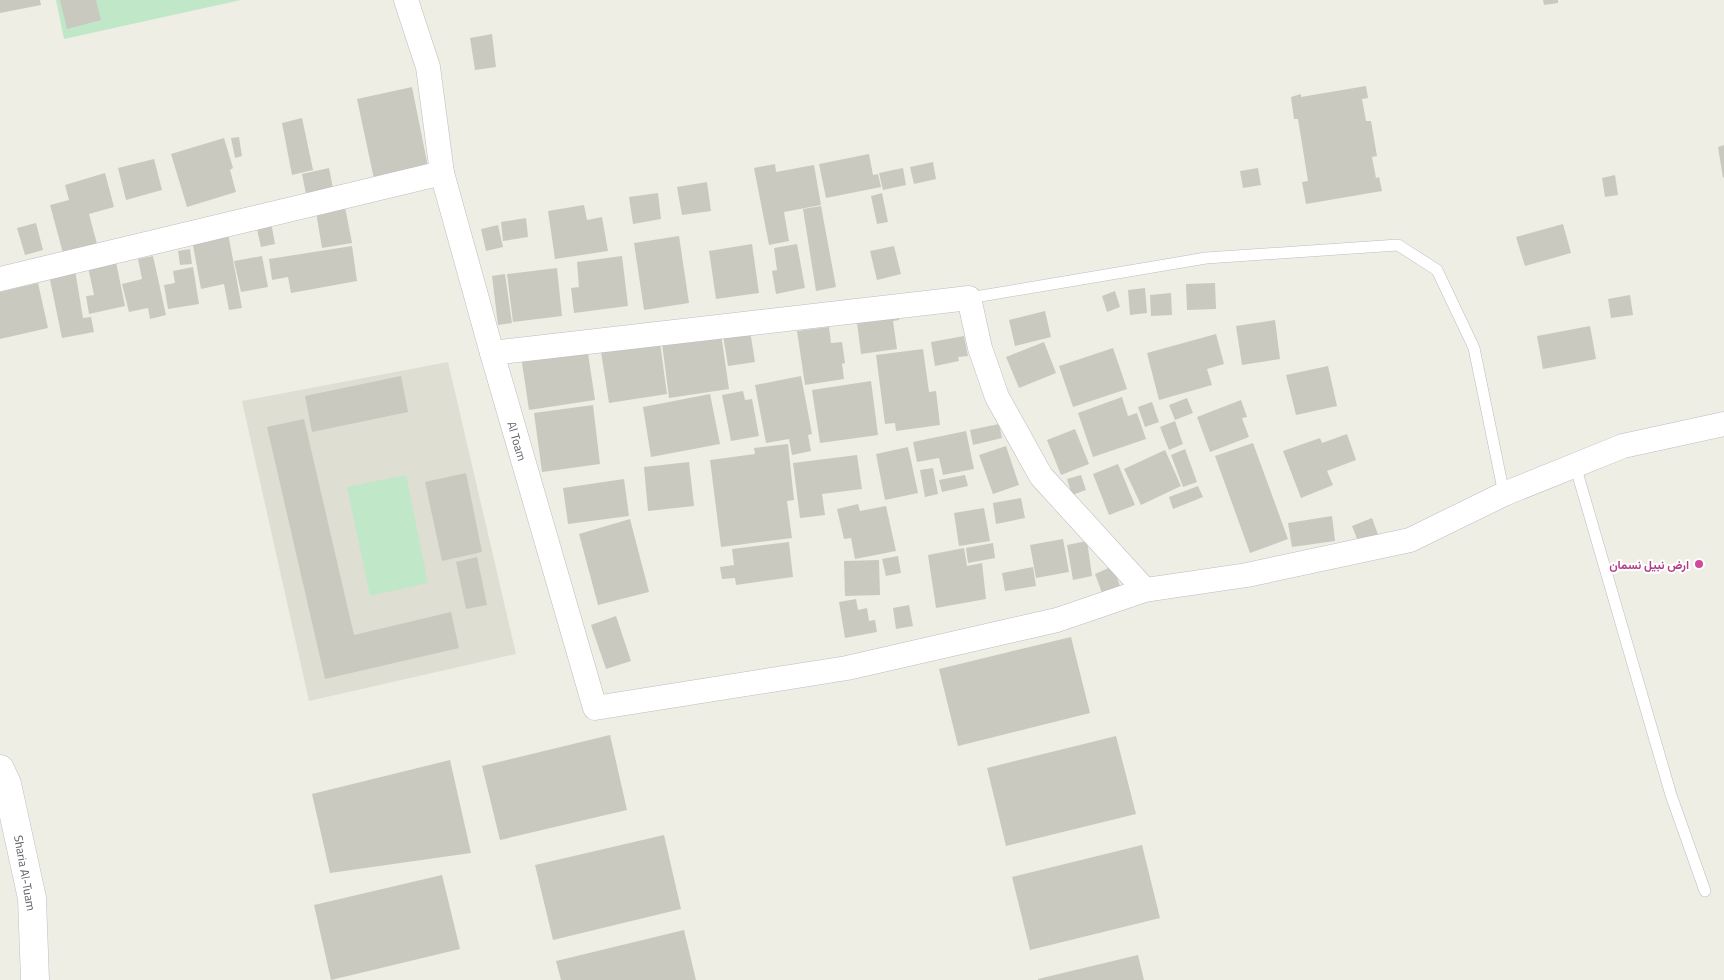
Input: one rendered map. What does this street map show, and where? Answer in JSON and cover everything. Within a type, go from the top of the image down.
[{"type":"street","name":"Al Toam","points":[[406,0],[428,67],[442,173],[595,708],[847,668],[1057,620],[1145,590]]},
{"type":"street","points":[[0,278],[442,173]]},
{"type":"street","points":[[492,353],[969,298],[980,348],[997,397],[1041,476],[1145,590],[1247,575],[1410,540],[1504,494],[1623,446],[1724,424]]},
{"type":"street","name":"Sharia Al-Tuam","points":[[0,769],[7,784],[32,898],[34,980]]},
{"type":"lane","points":[[969,298],[1206,258],[1398,245],[1437,270],[1474,348],[1504,494]]},
{"type":"lane","points":[[1575,465],[1670,795],[1705,891]]},
{"type":"shaded area","points":[[448,362],[516,654],[309,701],[242,401]]},
{"type":"green space","points":[[56,0],[241,0],[64,39]]},
{"type":"green space","points":[[406,475],[428,583],[370,596],[347,487]]},
{"type":"building","points":[[0,0],[40,0],[41,5],[0,13]]},
{"type":"building","points":[[60,0],[96,0],[101,20],[67,29]]},
{"type":"building","points":[[1543,0],[1558,0],[1558,3],[1544,5]]},
{"type":"building","points":[[492,34],[496,67],[475,70],[470,38]]},
{"type":"building","points":[[1366,86],[1368,98],[1362,99],[1366,121],[1371,121],[1377,156],[1372,157],[1376,178],[1379,177],[1382,191],[1306,204],[1302,182],[1308,181],[1298,119],[1294,119],[1291,97],[1301,94],[1301,97]]},
{"type":"building","points":[[412,87],[428,167],[374,179],[357,99]]},
{"type":"building","points":[[302,118],[313,170],[292,175],[282,123]]},
{"type":"building","points":[[239,137],[242,156],[235,158],[231,138]]},
{"type":"building","points":[[224,138],[233,168],[230,170],[236,192],[187,207],[171,154]]},
{"type":"building","points":[[1724,145],[1724,177],[1723,178],[1718,147]]},
{"type":"building","points":[[869,154],[873,175],[878,174],[881,187],[826,198],[819,164]]},
{"type":"building","points":[[154,159],[162,190],[126,200],[118,168]]},
{"type":"building","points":[[933,162],[936,179],[914,184],[910,167]]},
{"type":"building","points":[[775,164],[776,172],[814,165],[821,205],[784,212],[789,241],[769,245],[754,168]]},
{"type":"building","points":[[329,168],[333,188],[306,194],[302,174]]},
{"type":"building","points":[[903,168],[906,185],[883,190],[879,173]]},
{"type":"building","points":[[1258,168],[1261,185],[1243,188],[1240,171]]},
{"type":"building","points":[[105,173],[114,207],[89,214],[97,244],[63,253],[50,205],[69,200],[65,185]]},
{"type":"building","points":[[1615,175],[1618,195],[1605,197],[1602,178]]},
{"type":"building","points":[[707,182],[711,211],[682,215],[677,187]]},
{"type":"building","points":[[658,193],[661,219],[633,224],[629,197]]},
{"type":"building","points":[[882,193],[888,222],[877,224],[871,196]]},
{"type":"building","points":[[584,205],[587,220],[602,217],[608,251],[555,259],[548,211]]},
{"type":"building","points":[[821,206],[836,287],[816,291],[803,209]]},
{"type":"building","points":[[345,207],[352,243],[322,248],[316,212]]},
{"type":"building","points":[[526,218],[528,237],[503,241],[501,222]]},
{"type":"building","points":[[271,222],[275,244],[261,247],[256,225]]},
{"type":"building","points":[[36,223],[43,250],[25,255],[17,228]]},
{"type":"building","points":[[1563,224],[1571,253],[1525,266],[1516,237]]},
{"type":"building","points":[[498,225],[503,247],[486,251],[481,229]]},
{"type":"building","points":[[228,233],[242,308],[229,310],[224,284],[201,289],[192,240]]},
{"type":"building","points":[[679,236],[689,303],[644,310],[634,243]]},
{"type":"building","points":[[752,244],[759,293],[716,299],[709,251]]},
{"type":"building","points":[[797,244],[805,288],[776,294],[772,271],[777,270],[774,248]]},
{"type":"building","points":[[352,246],[357,281],[291,293],[288,277],[272,280],[269,259]]},
{"type":"building","points":[[894,246],[901,274],[877,280],[870,251]]},
{"type":"building","points":[[190,249],[192,264],[180,265],[178,251]]},
{"type":"building","points":[[153,256],[166,315],[150,319],[148,308],[129,312],[122,284],[142,279],[138,259]]},
{"type":"building","points":[[262,256],[268,287],[241,292],[234,261]]},
{"type":"building","points":[[622,256],[628,306],[574,313],[571,288],[579,287],[577,262]]},
{"type":"building","points":[[116,262],[125,306],[89,314],[86,296],[94,295],[88,267]]},
{"type":"building","points":[[193,267],[199,304],[168,309],[164,285],[175,283],[173,271]]},
{"type":"building","points":[[557,268],[562,316],[513,322],[507,274]]},
{"type":"building","points":[[75,270],[83,318],[91,317],[94,332],[62,338],[49,275]]},
{"type":"building","points":[[505,274],[512,323],[498,325],[492,276]]},
{"type":"building","points":[[38,283],[48,328],[0,339],[0,292]]},
{"type":"building","points":[[1215,283],[1216,309],[1187,310],[1186,284]]},
{"type":"building","points":[[1145,288],[1147,313],[1130,315],[1128,290]]},
{"type":"building","points":[[1115,291],[1120,307],[1107,312],[1102,296]]},
{"type":"building","points":[[1171,293],[1172,315],[1151,316],[1150,295]]},
{"type":"building","points":[[1630,295],[1633,315],[1611,318],[1608,299]]},
{"type":"building","points":[[898,309],[899,320],[893,321],[897,349],[861,354],[856,315]]},
{"type":"building","points":[[1045,311],[1051,337],[1015,346],[1009,320]]},
{"type":"building","points":[[1275,320],[1280,359],[1242,365],[1236,326]]},
{"type":"building","points":[[1590,326],[1596,359],[1543,369],[1537,336]]},
{"type":"building","points":[[829,327],[831,343],[842,342],[845,363],[842,364],[844,379],[805,385],[797,331]]},
{"type":"building","points":[[750,331],[755,362],[728,366],[723,335]]},
{"type":"building","points":[[721,334],[729,389],[669,398],[662,343]]},
{"type":"building","points":[[1216,334],[1224,364],[1207,369],[1212,385],[1159,400],[1147,353]]},
{"type":"building","points":[[964,336],[968,356],[958,357],[959,361],[935,366],[931,342]]},
{"type":"building","points":[[1044,342],[1056,373],[1019,388],[1006,357]]},
{"type":"building","points":[[660,343],[667,394],[609,403],[601,352]]},
{"type":"building","points":[[587,347],[595,400],[529,410],[521,356]]},
{"type":"building","points":[[1113,348],[1127,389],[1073,407],[1059,366]]},
{"type":"building","points":[[923,349],[929,392],[936,391],[940,425],[896,431],[895,423],[885,424],[876,355]]},
{"type":"building","points":[[1328,366],[1337,406],[1296,415],[1286,375]]},
{"type":"building","points":[[401,376],[408,412],[312,432],[305,396]]},
{"type":"building","points":[[801,376],[812,434],[808,435],[811,451],[792,455],[789,439],[766,443],[755,385]]},
{"type":"building","points":[[871,381],[878,435],[820,443],[812,390]]},
{"type":"building","points":[[743,391],[745,400],[752,399],[759,436],[731,441],[722,395]]},
{"type":"building","points":[[710,394],[720,444],[651,457],[643,407]]},
{"type":"building","points":[[1122,397],[1128,416],[1137,413],[1146,439],[1093,457],[1078,413]]},
{"type":"building","points":[[1187,398],[1193,413],[1175,420],[1169,405]]},
{"type":"building","points":[[1241,400],[1247,417],[1242,418],[1249,437],[1210,452],[1197,417]]},
{"type":"building","points":[[1152,402],[1159,422],[1145,427],[1138,407]]},
{"type":"building","points":[[593,405],[600,464],[542,472],[534,413]]},
{"type":"building","points":[[304,419],[354,635],[451,612],[459,648],[325,679],[267,427]]},
{"type":"building","points":[[1175,421],[1183,444],[1169,450],[1160,427]]},
{"type":"building","points":[[999,424],[1002,438],[973,445],[970,430]]},
{"type":"building","points":[[1075,429],[1089,464],[1061,475],[1047,440]]},
{"type":"building","points":[[966,431],[974,469],[943,475],[939,458],[917,462],[913,442]]},
{"type":"building","points":[[1347,434],[1356,460],[1327,471],[1333,485],[1301,498],[1283,451],[1320,438],[1322,443]]},
{"type":"building","points":[[1253,443],[1288,539],[1250,553],[1215,456]]},
{"type":"building","points":[[788,444],[794,500],[787,501],[792,538],[721,547],[710,460],[755,454],[754,448]]},
{"type":"building","points":[[1006,446],[1019,485],[993,494],[979,455]]},
{"type":"building","points":[[908,447],[918,493],[885,500],[876,454]]},
{"type":"building","points":[[1185,449],[1197,482],[1183,487],[1171,455]]},
{"type":"building","points":[[1165,450],[1181,486],[1141,505],[1124,469]]},
{"type":"building","points":[[857,455],[862,489],[822,494],[825,515],[800,518],[793,463]]},
{"type":"building","points":[[689,462],[694,506],[648,511],[644,467]]},
{"type":"building","points":[[1118,464],[1135,505],[1109,515],[1093,474]]},
{"type":"building","points":[[933,468],[938,494],[925,497],[920,470]]},
{"type":"building","points":[[466,473],[482,552],[442,561],[425,482]]},
{"type":"building","points":[[965,475],[968,486],[942,492],[939,480]]},
{"type":"building","points":[[1081,475],[1086,490],[1072,495],[1067,479]]},
{"type":"building","points":[[624,479],[629,516],[568,524],[563,488]]},
{"type":"building","points":[[1198,486],[1203,497],[1173,509],[1169,497]]},
{"type":"building","points":[[1021,498],[1025,518],[996,524],[993,503]]},
{"type":"building","points":[[858,504],[860,511],[886,506],[896,551],[855,559],[851,538],[844,539],[837,509]]},
{"type":"building","points":[[984,508],[990,541],[959,546],[954,513]]},
{"type":"building","points":[[1332,516],[1335,541],[1292,547],[1288,523]]},
{"type":"building","points":[[1372,518],[1379,537],[1359,544],[1352,526]]},
{"type":"building","points":[[630,519],[649,592],[598,605],[579,534]]},
{"type":"building","points":[[1063,539],[1069,572],[1036,578],[1030,545]]},
{"type":"building","points":[[1087,541],[1092,576],[1073,580],[1067,545]]},
{"type":"building","points":[[789,542],[793,577],[736,585],[735,578],[722,579],[720,567],[734,565],[732,549]]},
{"type":"building","points":[[993,543],[995,558],[968,563],[966,548]]},
{"type":"building","points":[[964,548],[967,566],[982,563],[986,599],[936,608],[928,555]]},
{"type":"building","points":[[898,556],[901,573],[886,576],[882,559]]},
{"type":"building","points":[[477,557],[487,605],[466,609],[456,562]]},
{"type":"building","points":[[879,560],[880,595],[845,596],[844,561]]},
{"type":"building","points":[[1113,566],[1120,586],[1102,593],[1095,574]]},
{"type":"building","points":[[1033,567],[1036,586],[1005,591],[1002,573]]},
{"type":"building","points":[[856,599],[858,610],[867,608],[869,621],[875,620],[877,632],[845,638],[839,602]]},
{"type":"building","points":[[909,605],[913,626],[896,629],[893,608]]},
{"type":"building","points":[[616,616],[631,661],[606,669],[591,625]]},
{"type":"building","points":[[1071,637],[1090,713],[958,746],[939,669]]},
{"type":"building","points":[[610,735],[627,810],[500,840],[482,766]]},
{"type":"building","points":[[1116,736],[1136,814],[1006,846],[987,768]]},
{"type":"building","points":[[450,760],[471,853],[330,873],[312,794]]},
{"type":"building","points":[[664,835],[681,909],[553,940],[535,865]]},
{"type":"building","points":[[1142,845],[1160,918],[1030,950],[1012,877]]},
{"type":"building","points":[[442,875],[460,949],[331,980],[314,905]]},
{"type":"building","points":[[684,930],[696,980],[561,980],[556,961]]},
{"type":"building","points":[[1138,955],[1144,980],[1038,980],[1038,979]]},
{"type":"place","name":"ارض نبيل نسمان","points":[[1699,564]]}]
